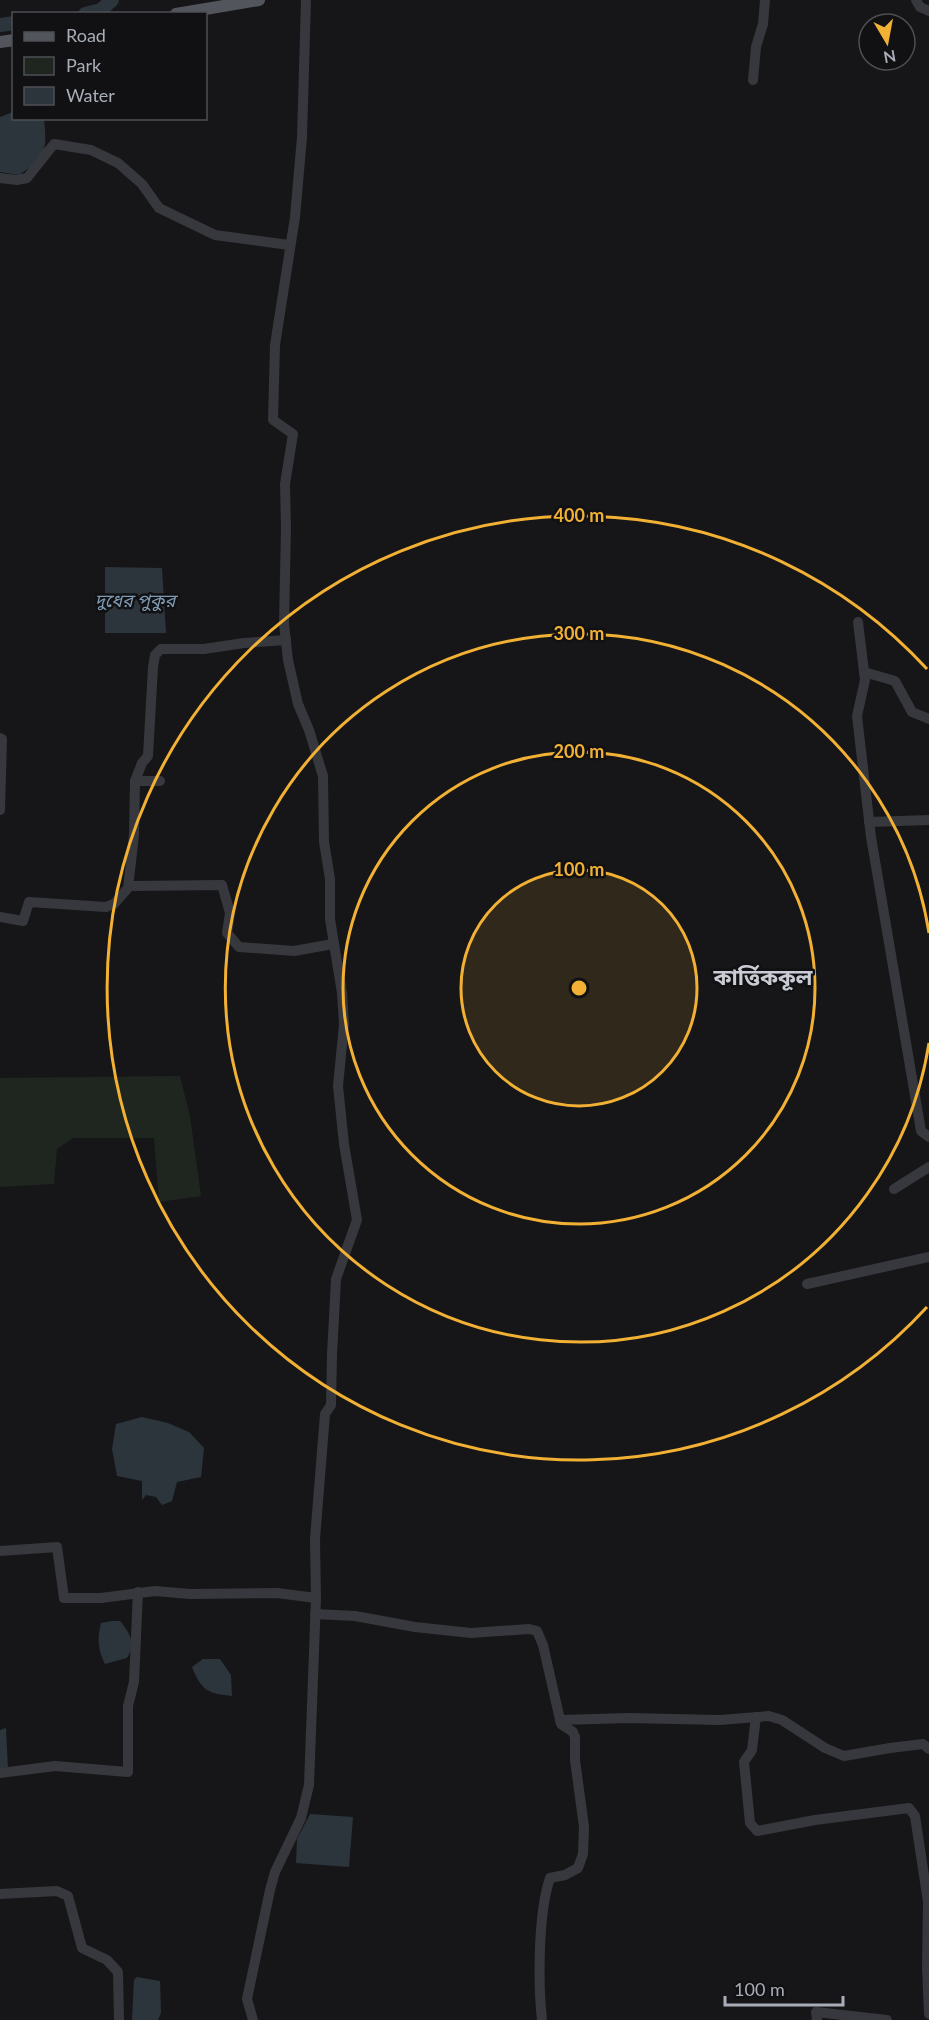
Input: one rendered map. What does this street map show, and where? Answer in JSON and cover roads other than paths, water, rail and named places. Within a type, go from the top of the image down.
[{"type":"main road","points":[[188,12],[259,0]]},
{"type":"street","points":[[253,2020],[247,1999],[270,1890],[275,1872],[301,1818],[309,1785],[316,1598],[315,1539],[325,1414],[331,1405],[336,1279],[357,1220],[344,1144],[339,1086],[344,1024],[342,993],[330,919],[330,879],[324,842],[323,776],[309,730],[298,704],[286,640],[285,483],[293,434],[273,420],[275,345],[295,217],[302,137],[306,0]]},
{"type":"street","points":[[753,81],[756,47],[763,24],[765,0]]},
{"type":"street","points":[[916,0],[920,7],[929,11]]},
{"type":"street","points":[[0,178],[18,180],[27,178],[54,144],[91,150],[118,163],[142,184],[159,208],[215,235],[289,245]]},
{"type":"street","points":[[858,622],[865,680],[857,716],[869,822],[921,1131],[929,1137]]},
{"type":"street","points":[[0,917],[23,921],[29,902],[106,907],[114,904],[128,888],[134,835],[135,781],[142,763],[148,756],[153,667],[155,655],[161,649],[204,650],[244,643],[286,640]]},
{"type":"street","points":[[864,672],[895,681],[912,712],[929,719]]},
{"type":"street","points":[[0,738],[2,739],[0,810]]},
{"type":"street","points":[[135,781],[160,781]]},
{"type":"street","points":[[869,822],[929,819]]},
{"type":"street","points":[[133,886],[222,885],[230,912],[227,933],[239,947],[294,951],[333,944]]},
{"type":"street","points":[[894,1189],[929,1167]]},
{"type":"street","points":[[807,1284],[929,1257]]},
{"type":"street","points":[[0,1551],[57,1547],[64,1598],[101,1598],[156,1591],[212,1594],[250,1592],[316,1598]]},
{"type":"street","points":[[0,1773],[55,1766],[128,1772],[128,1706],[134,1682],[138,1592]]},
{"type":"street","points":[[315,1614],[355,1616],[415,1627],[471,1633],[529,1629],[537,1631],[543,1645],[561,1724],[573,1732],[575,1737],[575,1760],[584,1827],[583,1854],[578,1868],[565,1875],[550,1878],[546,1887],[541,1936],[542,2020]]},
{"type":"street","points":[[560,1720],[629,1718],[720,1720],[769,1716],[782,1720],[825,1748],[844,1756],[924,1744],[929,1749]]},
{"type":"street","points":[[756,1717],[752,1749],[744,1762],[750,1823],[757,1831],[815,1820],[909,1808],[915,1816],[928,1902],[929,2014]]},
{"type":"street","points":[[0,1894],[57,1892],[68,1896],[82,1948],[107,1960],[118,1972],[119,2020]]},
{"type":"street","points":[[817,2020],[816,2012],[887,2020]]},
{"type":"water","points":[[12,112],[12,120],[44,120],[43,151],[35,163],[19,175],[0,172],[0,117]]},
{"type":"water","name":"দুধের পুকুর","points":[[105,567],[162,568],[166,633],[105,633]]},
{"type":"water","points":[[142,1417],[168,1423],[189,1432],[204,1448],[201,1477],[177,1482],[172,1501],[162,1505],[156,1497],[146,1495],[142,1500],[142,1481],[117,1476],[112,1449],[116,1424]]},
{"type":"water","points":[[120,1621],[124,1625],[131,1639],[131,1648],[127,1658],[105,1664],[100,1649],[100,1629],[101,1623]]},
{"type":"water","points":[[203,1659],[220,1659],[231,1675],[232,1696],[211,1692],[202,1686],[192,1667]]},
{"type":"water","points":[[6,1728],[8,1769],[0,1770],[0,1730]]},
{"type":"water","points":[[310,1814],[353,1817],[349,1867],[296,1863],[297,1839]]},
{"type":"water","points":[[137,1977],[160,1981],[161,2013],[158,2020],[132,2020],[134,1980]]},
{"type":"waterway","points":[[93,12],[101,10],[112,0]]},
{"type":"waterway","points":[[0,25],[12,23]]},
{"type":"district","name":"কার্ত্তিককূল","points":[[763,977]]}]
